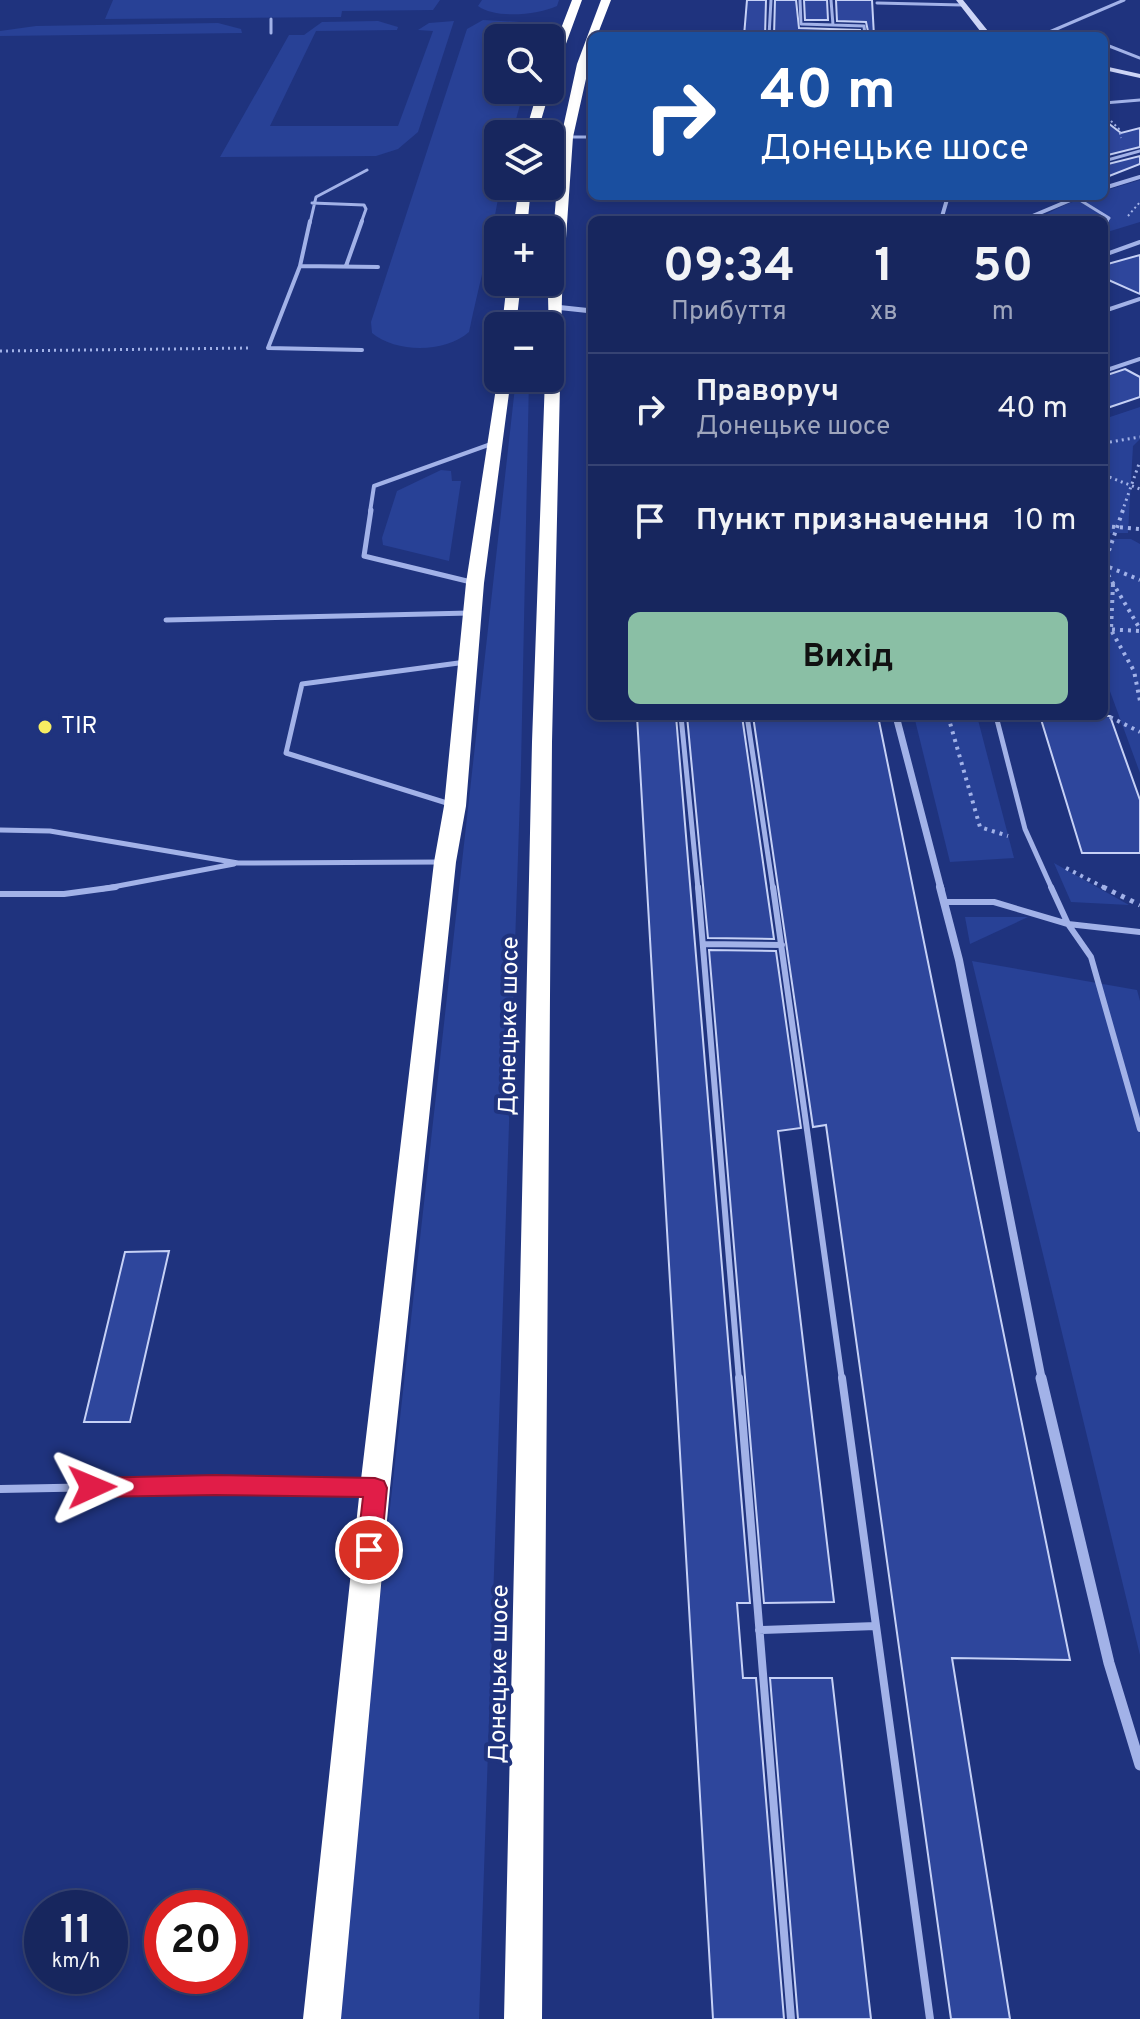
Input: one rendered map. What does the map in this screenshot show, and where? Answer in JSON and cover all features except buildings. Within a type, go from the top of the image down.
[{"type":"highway","points":[[564,34],[577,0]]},
{"type":"highway","name":"Донецьке шосе","points":[[594,32],[606,0]]},
{"type":"highway","name":"Донецьке шосе","points":[[523,2019],[542,742],[555,307],[567,137],[588,48]]},
{"type":"highway","points":[[322,2019],[375,1488],[445,862],[455,806],[475,583],[501,392]]},
{"type":"street","points":[[961,2],[985,32]]},
{"type":"street","points":[[1108,69],[1140,76]]},
{"type":"street","points":[[1108,187],[1140,177]]},
{"type":"street","points":[[1033,216],[1071,200]]},
{"type":"street","points":[[555,307],[588,311]]},
{"type":"street","points":[[897,720],[946,902],[1035,1351],[1109,1663],[1140,1765]]},
{"type":"lane","points":[[769,32],[771,0]]},
{"type":"lane","points":[[800,0],[801,24],[864,26],[865,32]]},
{"type":"lane","points":[[831,0],[833,25]]},
{"type":"lane","points":[[1049,32],[1124,0]]},
{"type":"lane","points":[[879,13],[877,2],[961,2]]},
{"type":"lane","points":[[271,19],[271,33]]},
{"type":"lane","points":[[816,24],[817,32]]},
{"type":"lane","points":[[1053,30],[1064,32]]},
{"type":"lane","points":[[1108,46],[1140,58]]},
{"type":"lane","points":[[1108,103],[1140,100]]},
{"type":"lane","points":[[567,137],[588,137]]},
{"type":"lane","points":[[1108,160],[1140,151]]},
{"type":"lane","points":[[362,350],[268,348],[300,266],[312,203],[325,191],[367,170]]},
{"type":"lane","points":[[1082,200],[1106,216]]},
{"type":"lane","points":[[312,203],[364,205],[366,209],[346,266]]},
{"type":"lane","points":[[1108,254],[1140,242]]},
{"type":"lane","points":[[300,266],[378,267]]},
{"type":"lane","points":[[1108,310],[1140,299]]},
{"type":"lane","points":[[1108,370],[1140,359]]},
{"type":"lane","points":[[475,583],[364,556],[374,486],[495,443]]},
{"type":"lane","points":[[166,620],[473,612]]},
{"type":"lane","points":[[455,806],[286,753],[302,684],[469,661]]},
{"type":"lane","points":[[681,720],[704,944],[791,2019]]},
{"type":"lane","points":[[748,720],[782,945],[930,2019]]},
{"type":"lane","points":[[997,720],[1032,844],[1068,924],[1091,957],[1140,1129]]},
{"type":"lane","points":[[0,830],[50,831],[238,863],[445,862]]},
{"type":"lane","points":[[0,894],[64,894],[135,884],[238,863]]},
{"type":"lane","points":[[946,902],[994,902],[1068,924],[1140,932]]},
{"type":"lane","points":[[704,944],[782,945]]},
{"type":"lane","points":[[0,1489],[215,1485],[375,1488]]},
{"type":"lane","points":[[759,1630],[876,1626]]},
{"type":"path","points":[[1108,119],[1122,134],[1119,142]]},
{"type":"path","points":[[0,351],[268,348]]},
{"type":"path","points":[[1108,442],[1140,437]]},
{"type":"path","points":[[1108,553],[1140,461]]},
{"type":"path","points":[[1108,476],[1140,489]]},
{"type":"path","points":[[1108,526],[1140,529]]},
{"type":"path","points":[[1108,567],[1140,580]]},
{"type":"path","points":[[1108,575],[1140,630]]},
{"type":"path","points":[[1113,584],[1111,630],[1134,671],[1140,701]]},
{"type":"path","points":[[1108,630],[1140,630]]},
{"type":"path","points":[[1127,659],[1140,669]]},
{"type":"path","points":[[1110,717],[1140,732]]},
{"type":"path","points":[[949,720],[980,827],[1032,844]]},
{"type":"path","points":[[1037,854],[1140,905]]},
{"type":"shaded area","points":[[113,0],[440,0],[433,10],[342,11],[341,17],[105,19]]},
{"type":"shaded area","points":[[482,0],[559,0],[557,6],[549,9],[505,14],[478,6]]},
{"type":"shaded area","points":[[483,20],[538,24],[484,24],[484,104],[520,104],[516,120],[484,120],[484,200],[497,200],[495,216],[484,216],[484,267],[469,332],[447,344],[407,347],[382,340],[372,333],[371,322],[467,29]]},
{"type":"shaded area","points":[[378,21],[398,27],[397,30],[316,31],[270,126],[398,126],[433,31],[418,30],[429,23],[454,21],[418,132],[398,149],[376,156],[220,157],[289,35],[304,35],[322,22]]},
{"type":"shaded area","points":[[218,23],[241,29],[242,33],[0,36],[0,31],[36,26]]},
{"type":"shaded area","points":[[1140,180],[1140,222],[1108,232],[1108,216],[1044,216],[1080,200],[1108,200],[1108,190]]},
{"type":"shaded area","points":[[514,392],[529,392],[521,766],[479,2019],[333,2019]]},
{"type":"shaded area","points":[[1140,407],[1140,439],[1133,446],[1128,533],[1108,533],[1108,418]]},
{"type":"shaded area","points":[[441,470],[451,471],[452,481],[461,481],[449,561],[383,545],[382,538],[397,491]]},
{"type":"shaded area","points":[[1108,539],[1131,539],[1140,544],[1140,773],[1108,686]]},
{"type":"shaded area","points":[[915,720],[978,720],[1014,858],[950,862]]},
{"type":"shaded area","points":[[1054,863],[1129,905],[1071,902]]},
{"type":"shaded area","points":[[965,917],[1028,917],[970,944]]},
{"type":"shaded area","points":[[972,961],[1137,990],[1140,1001],[1140,1655]]},
{"type":"place","name":"TIR","points":[[45,727]]},
{"type":"route","points":[[92,1487],[215,1485],[375,1488],[369,1550]]}]
